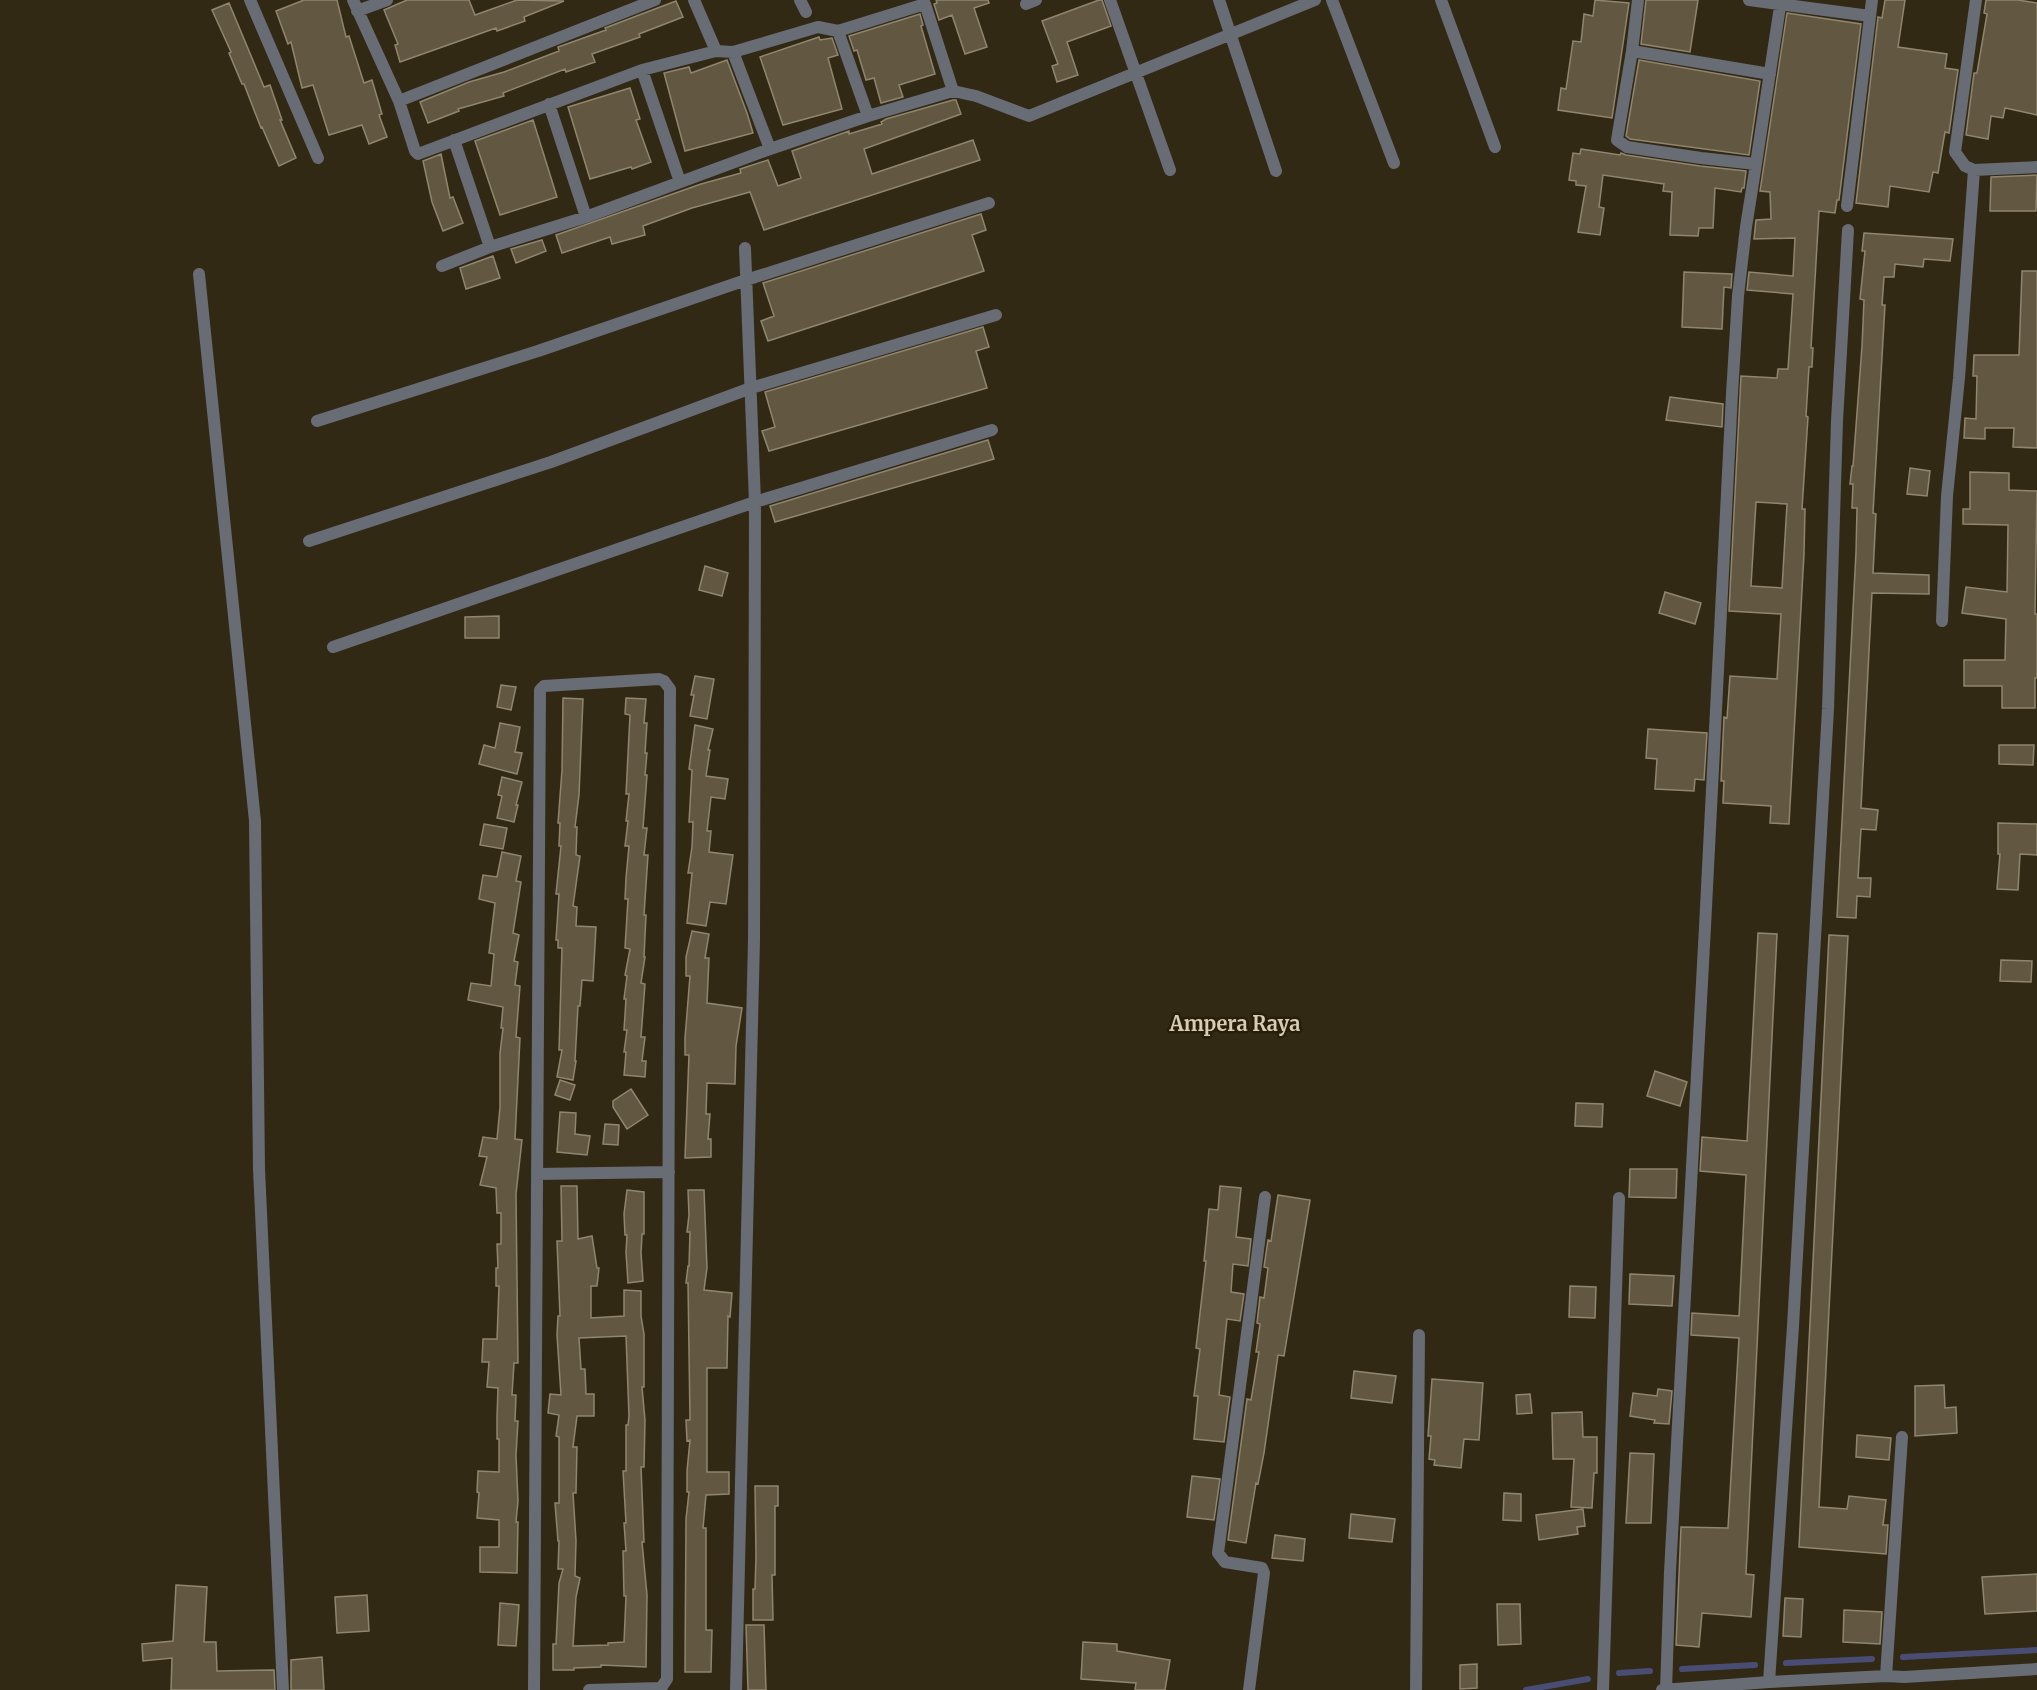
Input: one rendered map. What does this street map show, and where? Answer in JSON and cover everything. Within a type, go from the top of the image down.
[{"type":"street","points":[[250,0],[318,158]]},
{"type":"street","points":[[387,0],[355,6],[399,101],[418,154],[642,70],[716,51],[734,52],[818,27],[838,31],[925,3],[953,91]]},
{"type":"street","points":[[399,101],[655,0]]},
{"type":"street","points":[[694,0],[716,51]]},
{"type":"street","points":[[800,0],[806,12]]},
{"type":"street","points":[[1110,0],[1170,170]]},
{"type":"street","points":[[1219,0],[1276,171]]},
{"type":"street","points":[[442,266],[490,247],[586,217],[770,149],[868,116],[953,91],[976,96],[1029,116],[1316,0]]},
{"type":"street","points":[[1332,0],[1394,163]]},
{"type":"street","points":[[1441,0],[1495,147]]},
{"type":"street","points":[[1638,0],[1617,140],[1627,147],[1756,164]]},
{"type":"street","points":[[1749,0],[1780,2],[1870,16]]},
{"type":"street","points":[[1847,206],[1872,0]]},
{"type":"street","points":[[1976,0],[1955,152],[1965,166],[1974,170],[2037,167]]},
{"type":"street","points":[[1780,2],[1746,227],[1738,296],[1664,1690],[1769,1682],[1786,1686],[1886,1676],[1904,1677],[2037,1669]]},
{"type":"street","points":[[838,31],[868,116]]},
{"type":"street","points":[[1632,51],[1770,74]]},
{"type":"street","points":[[734,52],[770,149]]},
{"type":"street","points":[[642,70],[680,182]]},
{"type":"street","points":[[549,104],[586,217]]},
{"type":"street","points":[[454,140],[490,247]]},
{"type":"street","points":[[1942,621],[1947,496],[1959,378],[1974,170]]},
{"type":"street","points":[[317,421],[538,351],[746,280],[989,202]]},
{"type":"street","points":[[1769,1682],[1793,1326],[1828,709],[1837,421],[1848,230]]},
{"type":"street","points":[[736,1690],[754,940],[755,502],[745,248]]},
{"type":"street","points":[[199,274],[255,821],[258,1169],[283,1690]]},
{"type":"street","points":[[309,541],[551,462],[751,388],[996,315]]},
{"type":"street","points":[[333,647],[755,502],[992,430]]},
{"type":"street","points":[[534,1690],[540,690],[544,686],[659,680],[664,681],[670,689],[667,1679],[661,1688],[589,1690]]},
{"type":"street","points":[[537,1174],[669,1172]]},
{"type":"street","points":[[1249,1690],[1264,1573],[1262,1568],[1225,1562],[1218,1553],[1265,1197]]},
{"type":"street","points":[[1603,1690],[1619,1198]]},
{"type":"street","points":[[1416,1690],[1419,1335]]},
{"type":"street","points":[[1886,1676],[1902,1437]]},
{"type":"street","points":[[1903,1690],[1904,1677]]},
{"type":"building","points":[[304,0],[337,0],[346,37],[349,36],[364,83],[372,80],[382,114],[379,115],[387,137],[369,144],[362,125],[329,135],[313,85],[302,88],[291,42],[288,44],[276,11]]},
{"type":"building","points":[[407,0],[469,0],[475,15],[517,0],[564,1],[524,17],[525,21],[497,31],[496,28],[400,62],[395,45],[398,44],[384,10]]},
{"type":"building","points":[[936,0],[988,0],[989,3],[974,8],[987,47],[965,54],[952,15],[939,20],[934,4],[937,3]]},
{"type":"building","points":[[1102,0],[1111,26],[1067,42],[1078,75],[1057,82],[1052,66],[1058,64],[1042,21]]},
{"type":"building","points":[[1595,0],[1629,3],[1612,118],[1558,110],[1561,88],[1566,89],[1573,41],[1581,42],[1584,14],[1593,16]]},
{"type":"building","points":[[1646,0],[1698,0],[1690,52],[1641,44]]},
{"type":"building","points":[[1885,0],[1905,0],[1898,47],[1947,54],[1945,68],[1958,70],[1949,133],[1945,132],[1938,173],[1933,172],[1929,192],[1890,186],[1888,207],[1856,203],[1878,17],[1882,18]]},
{"type":"building","points":[[1986,0],[2018,0],[2037,3],[2037,115],[2005,108],[2003,118],[1991,116],[1988,139],[1966,135],[1974,73],[1977,73],[1987,14],[1984,13]]},
{"type":"building","points":[[676,1],[683,17],[639,34],[640,37],[592,54],[595,62],[566,72],[565,69],[503,93],[504,96],[458,109],[459,111],[428,123],[420,102],[469,82],[504,72],[559,51],[558,47]]},
{"type":"building","points":[[229,3],[264,87],[270,85],[282,120],[280,120],[296,158],[279,166],[212,10]]},
{"type":"building","points":[[1787,13],[1861,24],[1839,200],[1837,200],[1835,213],[1819,211],[1811,348],[1813,348],[1812,367],[1809,367],[1806,416],[1808,417],[1802,509],[1805,509],[1804,554],[1789,824],[1770,823],[1771,806],[1723,803],[1724,781],[1721,781],[1724,717],[1727,718],[1730,676],[1777,679],[1781,614],[1729,611],[1741,376],[1777,378],[1778,369],[1788,369],[1793,294],[1747,290],[1749,272],[1793,276],[1795,238],[1754,239],[1756,220],[1771,219],[1770,192],[1760,191]],"holes":[[[1756,502],[1787,504],[1782,588],[1751,586]]]},
{"type":"building","points":[[920,14],[923,25],[921,26],[935,74],[899,85],[903,97],[881,103],[874,78],[866,80],[857,50],[854,51],[849,36]]},
{"type":"building","points":[[819,37],[820,40],[832,38],[838,55],[828,58],[842,109],[783,125],[760,57]]},
{"type":"building","points":[[727,60],[753,133],[685,151],[664,73],[689,67],[691,73]]},
{"type":"building","points":[[1639,60],[1760,81],[1749,155],[1630,139],[1626,136]]},
{"type":"building","points":[[630,88],[640,119],[636,120],[651,162],[590,179],[568,107]]},
{"type":"building","points":[[956,100],[961,114],[864,149],[872,174],[973,140],[980,160],[764,230],[750,192],[692,208],[643,226],[645,235],[612,244],[610,237],[562,253],[556,235],[701,184],[741,173],[740,169],[768,160],[778,186],[801,178],[792,151],[849,131],[849,134],[882,124],[881,122],[886,119]]},
{"type":"building","points":[[533,120],[557,197],[500,215],[475,141]]},
{"type":"building","points":[[1581,149],[1746,171],[1744,188],[1741,192],[1715,188],[1713,228],[1699,228],[1698,236],[1670,235],[1672,192],[1663,191],[1664,184],[1603,175],[1599,207],[1604,208],[1600,235],[1578,232],[1586,186],[1576,185],[1576,181],[1569,180],[1573,153],[1580,154]]},
{"type":"building","points":[[441,154],[450,198],[453,197],[463,223],[443,231],[432,202],[423,161]]},
{"type":"building","points":[[2037,175],[2036,211],[1990,211],[1991,177]]},
{"type":"building","points":[[981,214],[986,230],[972,235],[984,271],[768,341],[761,321],[774,316],[763,283]]},
{"type":"building","points":[[1864,233],[1953,239],[1950,261],[1924,259],[1923,267],[1895,264],[1894,277],[1884,277],[1882,305],[1885,305],[1873,513],[1876,514],[1873,573],[1929,575],[1929,594],[1872,593],[1861,808],[1878,810],[1876,830],[1861,829],[1858,878],[1871,878],[1870,897],[1857,896],[1856,918],[1837,917],[1856,552],[1857,508],[1852,508],[1853,484],[1850,484],[1862,346],[1864,300],[1860,299],[1865,251],[1862,251]]},
{"type":"building","points":[[542,240],[546,251],[516,263],[511,249]]},
{"type":"building","points":[[493,256],[500,278],[466,289],[460,268]]},
{"type":"building","points":[[2022,271],[2037,271],[2037,448],[2013,447],[2014,428],[1985,428],[1985,439],[1964,438],[1965,418],[1976,419],[1977,376],[1973,376],[1974,355],[2019,355]]},
{"type":"building","points":[[1684,272],[1732,274],[1731,288],[1724,287],[1722,329],[1682,327]]},
{"type":"building","points":[[983,327],[989,347],[976,351],[987,388],[769,451],[762,431],[775,427],[765,392]]},
{"type":"building","points":[[1670,397],[1723,404],[1722,427],[1666,420]]},
{"type":"building","points":[[988,440],[994,459],[775,522],[770,506]]},
{"type":"building","points":[[1910,468],[1930,471],[1927,496],[1907,494]]},
{"type":"building","points":[[1970,472],[2009,473],[2009,490],[2037,491],[2035,708],[2002,708],[2002,686],[1964,686],[1964,660],[2005,660],[2006,619],[1962,613],[1966,587],[2007,592],[2008,525],[1963,524],[1963,509],[1970,509]]},
{"type":"building","points":[[705,566],[728,573],[722,596],[699,590]]},
{"type":"building","points":[[1665,592],[1701,603],[1695,624],[1659,613]]},
{"type":"building","points":[[499,616],[499,638],[465,638],[465,617]]},
{"type":"building","points":[[695,676],[714,679],[707,719],[690,716]]},
{"type":"building","points":[[501,685],[516,687],[511,710],[497,707]]},
{"type":"building","points":[[563,698],[583,699],[579,795],[575,827],[577,827],[576,855],[580,856],[573,906],[577,907],[576,926],[596,927],[593,981],[582,980],[580,1006],[578,1006],[573,1080],[557,1077],[562,1050],[559,1050],[562,948],[558,948],[558,940],[556,940],[559,894],[556,894],[561,846],[559,846],[560,823],[558,823],[562,770]]},
{"type":"building","points":[[626,698],[646,699],[644,723],[647,723],[645,775],[647,775],[643,828],[647,828],[644,855],[648,855],[644,915],[646,915],[645,957],[641,983],[645,984],[641,1037],[645,1037],[642,1061],[646,1061],[645,1077],[624,1075],[627,1030],[624,1030],[627,976],[625,975],[630,949],[625,948],[628,899],[625,899],[629,846],[625,846],[629,794],[626,794],[630,715],[625,714]]},
{"type":"building","points":[[500,723],[520,727],[515,752],[522,753],[517,774],[479,764],[484,745],[495,748]]},
{"type":"building","points":[[695,725],[713,729],[708,750],[710,750],[706,776],[728,779],[725,799],[711,797],[707,831],[711,831],[709,852],[733,855],[726,904],[710,902],[706,926],[687,923],[692,873],[688,873],[693,822],[689,822],[692,770],[689,769]]},
{"type":"building","points":[[1648,729],[1707,733],[1704,780],[1695,779],[1694,791],[1655,789],[1657,759],[1646,758]]},
{"type":"building","points":[[1999,745],[2034,745],[2033,765],[1999,764]]},
{"type":"building","points":[[502,777],[522,782],[514,822],[497,818],[502,796],[498,795]]},
{"type":"building","points":[[1998,823],[2037,824],[2037,855],[2020,854],[2018,890],[1997,889],[2000,854],[1998,854]]},
{"type":"building","points":[[484,824],[507,828],[503,849],[480,845]]},
{"type":"building","points":[[502,852],[521,856],[516,881],[521,882],[513,933],[519,935],[514,961],[518,962],[515,985],[520,986],[516,1037],[520,1038],[515,1139],[522,1140],[516,1194],[518,1363],[514,1363],[512,1395],[516,1395],[515,1421],[518,1421],[517,1573],[480,1572],[480,1547],[499,1547],[499,1520],[477,1518],[478,1471],[499,1472],[498,1388],[487,1387],[489,1362],[482,1362],[483,1339],[497,1339],[499,1286],[496,1286],[496,1268],[498,1268],[497,1244],[501,1244],[501,1213],[497,1213],[496,1188],[480,1185],[487,1157],[479,1156],[483,1137],[497,1139],[503,1007],[468,1000],[471,983],[491,986],[494,954],[489,953],[495,903],[479,899],[483,875],[497,877]]},
{"type":"building","points":[[692,931],[709,934],[705,958],[709,958],[707,1003],[742,1008],[736,1046],[735,1084],[707,1083],[706,1114],[710,1114],[708,1139],[711,1139],[711,1157],[685,1158],[689,1055],[685,1055],[685,1038],[690,976],[686,976],[686,957]]},
{"type":"building","points":[[1758,933],[1777,934],[1746,1574],[1754,1575],[1751,1617],[1702,1613],[1699,1647],[1676,1645],[1681,1527],[1728,1528],[1739,1338],[1691,1335],[1692,1313],[1739,1316],[1746,1175],[1700,1171],[1702,1137],[1747,1141]]},
{"type":"building","points":[[1829,935],[1848,936],[1819,1507],[1847,1509],[1849,1496],[1886,1500],[1883,1525],[1888,1525],[1886,1554],[1799,1547]]},
{"type":"building","points":[[2001,960],[2032,961],[2031,982],[2000,981]]},
{"type":"building","points":[[1655,1071],[1687,1082],[1680,1106],[1647,1096]]},
{"type":"building","points":[[560,1080],[575,1085],[570,1100],[555,1095]]},
{"type":"building","points":[[631,1089],[648,1115],[627,1129],[613,1107],[613,1101]]},
{"type":"building","points":[[1576,1103],[1603,1104],[1602,1127],[1575,1126]]},
{"type":"building","points":[[560,1112],[576,1113],[575,1134],[590,1136],[587,1155],[557,1152]]},
{"type":"building","points":[[605,1124],[619,1125],[618,1145],[603,1144]]},
{"type":"building","points":[[1630,1169],[1677,1169],[1676,1198],[1629,1197]]},
{"type":"building","points":[[561,1186],[577,1186],[578,1239],[592,1236],[597,1268],[599,1268],[597,1286],[591,1286],[591,1318],[624,1316],[624,1290],[641,1291],[644,1334],[644,1387],[642,1387],[645,1420],[644,1467],[641,1467],[644,1542],[642,1542],[647,1595],[646,1667],[601,1665],[601,1667],[574,1668],[574,1670],[553,1670],[559,1583],[563,1569],[558,1569],[559,1541],[555,1503],[559,1503],[559,1437],[556,1436],[559,1415],[548,1413],[550,1394],[561,1395],[557,1335],[558,1316],[560,1316],[557,1241],[562,1241]],"holes":[[[626,1336],[628,1425],[626,1425],[626,1471],[623,1471],[626,1523],[624,1523],[626,1551],[623,1551],[624,1596],[626,1596],[624,1642],[573,1646],[576,1597],[580,1578],[575,1576],[576,1541],[573,1493],[576,1493],[577,1447],[573,1447],[577,1416],[594,1416],[594,1394],[586,1394],[585,1369],[581,1369],[579,1338]]]},
{"type":"building","points":[[1220,1186],[1241,1188],[1236,1237],[1251,1239],[1248,1266],[1233,1264],[1231,1292],[1244,1294],[1240,1321],[1227,1319],[1219,1395],[1230,1397],[1224,1442],[1194,1439],[1198,1396],[1194,1396],[1200,1349],[1196,1348],[1206,1261],[1204,1261],[1209,1209],[1218,1210]]},
{"type":"building","points":[[627,1190],[644,1192],[644,1234],[642,1234],[641,1253],[643,1281],[628,1283],[624,1214]]},
{"type":"building","points":[[688,1190],[704,1190],[707,1268],[704,1290],[732,1293],[730,1317],[728,1316],[727,1368],[707,1368],[707,1472],[729,1472],[729,1494],[706,1495],[703,1528],[706,1528],[706,1630],[712,1630],[711,1672],[685,1672],[686,1519],[689,1492],[687,1492],[687,1471],[690,1440],[687,1441],[686,1420],[690,1420],[688,1283],[686,1283],[690,1232],[687,1232]]},
{"type":"building","points":[[1278,1195],[1310,1200],[1284,1356],[1278,1355],[1264,1453],[1258,1484],[1256,1483],[1246,1543],[1228,1540],[1247,1399],[1251,1400],[1259,1352],[1256,1352],[1260,1324],[1257,1323],[1260,1297],[1264,1298],[1268,1268],[1264,1267],[1268,1240],[1271,1241]]},
{"type":"building","points":[[1630,1274],[1674,1276],[1672,1306],[1629,1304]]},
{"type":"building","points":[[1570,1286],[1596,1287],[1595,1318],[1569,1317]]},
{"type":"building","points":[[1354,1371],[1396,1376],[1392,1403],[1351,1398]]},
{"type":"building","points":[[1432,1379],[1483,1383],[1479,1440],[1464,1439],[1461,1468],[1434,1465],[1435,1460],[1429,1459],[1431,1436],[1428,1436]]},
{"type":"building","points":[[1944,1385],[1945,1408],[1956,1407],[1957,1433],[1915,1436],[1915,1386]]},
{"type":"building","points":[[1658,1389],[1672,1391],[1669,1424],[1654,1423],[1655,1420],[1630,1416],[1633,1393],[1657,1396]]},
{"type":"building","points":[[1530,1394],[1532,1413],[1517,1414],[1516,1395]]},
{"type":"building","points":[[1582,1412],[1583,1437],[1597,1437],[1597,1473],[1594,1473],[1592,1508],[1571,1507],[1574,1459],[1553,1459],[1552,1413]]},
{"type":"building","points":[[1857,1435],[1891,1438],[1889,1460],[1856,1457]]},
{"type":"building","points":[[1630,1453],[1654,1454],[1651,1523],[1626,1523]]},
{"type":"building","points":[[1192,1476],[1220,1479],[1214,1520],[1187,1517]]},
{"type":"building","points":[[755,1486],[778,1486],[778,1506],[775,1506],[775,1575],[772,1575],[773,1620],[753,1620],[756,1556]]},
{"type":"building","points":[[1504,1493],[1521,1494],[1521,1521],[1503,1520]]},
{"type":"building","points":[[1583,1509],[1585,1526],[1577,1527],[1578,1534],[1539,1540],[1536,1515]]},
{"type":"building","points":[[1351,1514],[1395,1519],[1392,1542],[1349,1538]]},
{"type":"building","points":[[1275,1535],[1305,1539],[1303,1561],[1272,1558]]},
{"type":"building","points":[[2037,1574],[2037,1611],[1985,1614],[1982,1577]]},
{"type":"building","points":[[176,1585],[207,1587],[204,1642],[216,1642],[217,1671],[274,1670],[275,1690],[171,1690],[172,1658],[143,1661],[142,1644],[173,1641]]},
{"type":"building","points":[[367,1595],[369,1631],[337,1633],[335,1597]]},
{"type":"building","points":[[1785,1598],[1803,1599],[1801,1637],[1783,1636]]},
{"type":"building","points":[[500,1603],[519,1605],[516,1646],[498,1645]]},
{"type":"building","points":[[1497,1604],[1520,1604],[1521,1644],[1498,1645]]},
{"type":"building","points":[[1844,1610],[1882,1612],[1880,1644],[1843,1642]]},
{"type":"building","points":[[746,1625],[764,1625],[766,1690],[748,1690]]},
{"type":"building","points":[[1083,1642],[1117,1644],[1117,1651],[1170,1660],[1165,1690],[1135,1690],[1136,1683],[1081,1679]]},
{"type":"building","points":[[322,1657],[324,1690],[291,1690],[291,1660]]},
{"type":"building","points":[[1477,1664],[1477,1688],[1460,1689],[1460,1665]]},
{"type":"waterway","points":[[1903,1657],[2037,1650]]},
{"type":"waterway","points":[[1786,1663],[1872,1659]]},
{"type":"waterway","points":[[1682,1669],[1755,1665]]},
{"type":"waterway","points":[[1619,1673],[1650,1671]]},
{"type":"waterway","points":[[1526,1690],[1588,1679]]},
{"type":"district","name":"Ampera Raya","points":[[1235,1023]]}]
